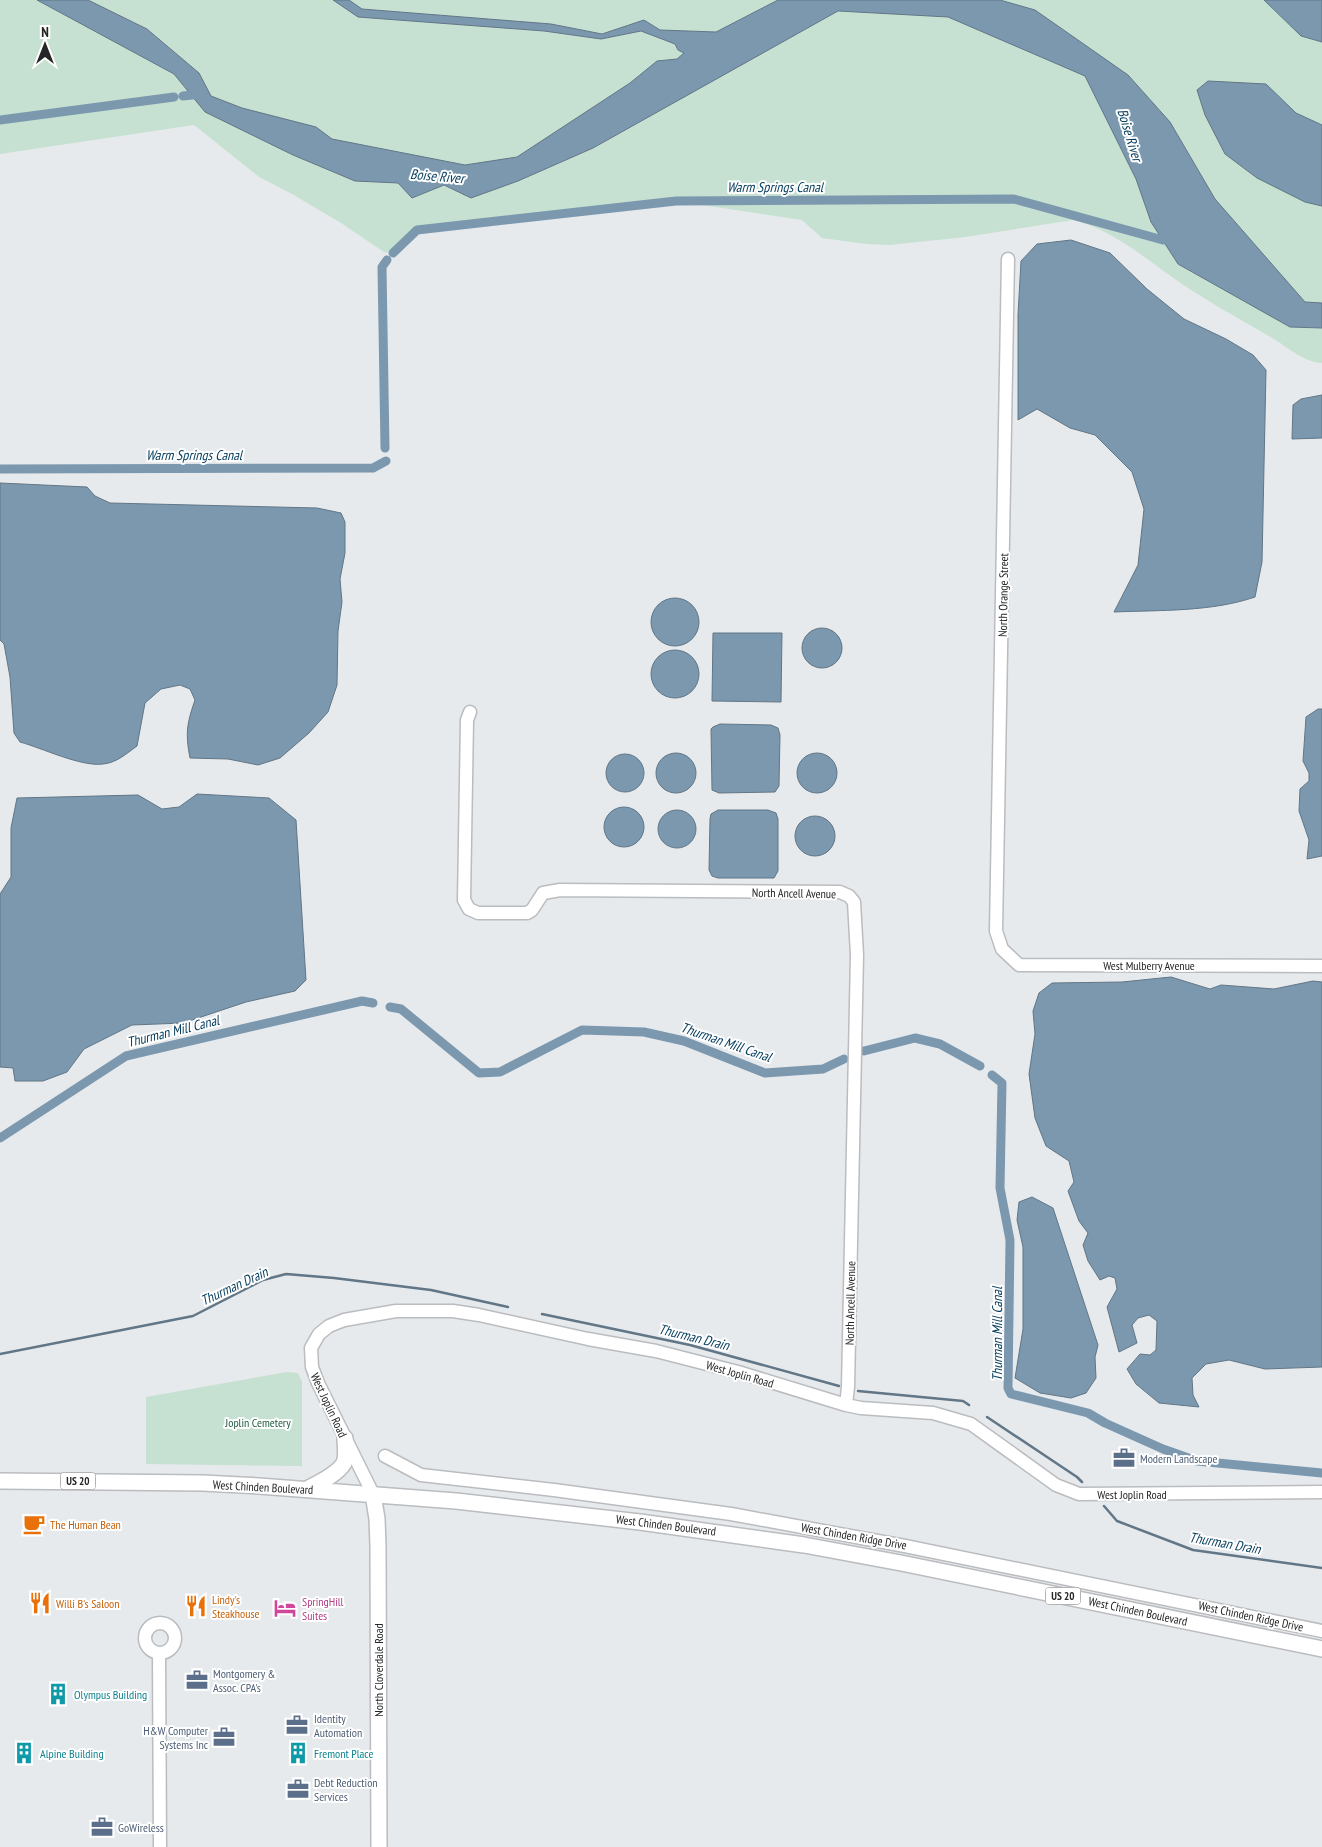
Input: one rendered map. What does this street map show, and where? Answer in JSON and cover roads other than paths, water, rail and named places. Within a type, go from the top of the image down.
[{"type":"main road","points":[[307,1489],[336,1472],[344,1463],[346,1454],[345,1438]]},
{"type":"main road","name":"West Chinden Boulevard","points":[[0,1481],[203,1483],[374,1494],[563,1512],[804,1545],[1322,1649]]},
{"type":"main road","name":"North Cloverdale Road","points":[[374,1494],[378,1546],[378,1847]]},
{"type":"street","name":"North Orange Street","points":[[996,930],[1008,259]]},
{"type":"street","name":"North Ancell Avenue","points":[[470,712],[467,720],[464,900],[465,906],[473,912],[527,913],[532,910],[539,897],[543,894],[548,891],[560,890],[840,892],[849,896],[854,902],[856,965],[846,1405]]},
{"type":"street","name":"West Mulberry Avenue","points":[[996,930],[1002,949],[1019,965],[1322,966]]},
{"type":"street","name":"West Joplin Road","points":[[374,1494],[312,1367],[311,1348],[319,1334],[329,1326],[344,1320],[396,1311],[453,1311],[479,1315],[588,1339],[656,1351],[738,1372],[846,1405],[861,1408],[933,1413],[970,1424],[1056,1485],[1079,1494],[1322,1492]]},
{"type":"street","name":"West Chinden Ridge Drive","points":[[385,1456],[421,1475],[554,1490],[731,1514],[905,1546],[1322,1631]]},
{"type":"street","points":[[159,1653],[160,1847]]},
{"type":"water","name":"Boise River","points":[[37,0],[88,0],[147,29],[199,73],[211,96],[242,108],[316,127],[332,139],[465,165],[517,157],[630,83],[657,61],[677,59],[684,53],[678,50],[675,44],[641,31],[601,39],[544,31],[358,17],[333,0],[349,0],[362,9],[551,24],[602,34],[644,20],[660,30],[716,32],[778,0],[1000,0],[1035,10],[1128,75],[1170,122],[1215,199],[1305,302],[1322,303],[1322,328],[1290,327],[1178,264],[1151,222],[1136,179],[1085,76],[948,17],[838,11],[593,148],[518,181],[471,198],[444,185],[412,198],[398,183],[355,181],[293,155],[205,112],[174,74]]},
{"type":"water","points":[[1264,0],[1322,0],[1322,42],[1301,36]]},
{"type":"water","points":[[1208,81],[1266,84],[1296,113],[1322,125],[1322,206],[1305,202],[1257,178],[1225,154],[1205,115],[1197,90]]},
{"type":"water","points":[[1071,240],[1110,253],[1147,289],[1184,319],[1226,339],[1253,355],[1266,370],[1262,562],[1255,597],[1203,608],[1114,612],[1138,565],[1144,509],[1132,472],[1095,435],[1070,428],[1037,409],[1018,420],[1018,315],[1021,261],[1037,244]]},
{"type":"water","points":[[1322,395],[1322,438],[1292,439],[1293,405],[1301,399]]},
{"type":"water","points":[[0,483],[87,487],[95,496],[110,503],[317,508],[341,513],[345,522],[345,553],[340,579],[342,602],[338,631],[337,685],[328,712],[309,733],[280,758],[258,765],[228,759],[190,758],[188,728],[195,700],[190,689],[180,685],[161,689],[145,703],[137,746],[112,762],[103,764],[84,763],[20,742],[14,733],[10,677],[4,644],[0,640]]},
{"type":"water","points":[[675,598],[684,600],[692,605],[697,613],[699,622],[697,631],[692,639],[684,644],[675,646],[666,644],[658,639],[653,631],[651,622],[653,613],[658,605],[666,600]]},
{"type":"water","points":[[822,628],[836,634],[842,648],[836,662],[822,668],[808,662],[802,648],[808,634]]},
{"type":"water","points":[[713,633],[782,633],[781,702],[712,701]]},
{"type":"water","points":[[675,650],[684,652],[692,657],[697,665],[699,674],[697,683],[692,691],[684,696],[675,698],[666,696],[658,691],[653,683],[651,674],[653,665],[658,657],[666,652]]},
{"type":"water","points":[[1318,709],[1322,709],[1322,856],[1307,859],[1309,840],[1299,811],[1300,789],[1309,781],[1309,773],[1303,761],[1306,717]]},
{"type":"water","points":[[720,724],[771,725],[778,728],[780,735],[779,786],[775,792],[719,793],[712,790],[711,729]]},
{"type":"water","points":[[676,753],[690,759],[696,773],[690,787],[676,793],[662,787],[656,773],[662,759]]},
{"type":"water","points":[[817,753],[831,759],[837,773],[831,787],[817,793],[803,787],[797,773],[803,759]]},
{"type":"water","points":[[625,754],[639,759],[644,773],[639,787],[625,792],[611,787],[606,773],[611,759]]},
{"type":"water","points":[[197,794],[269,798],[296,820],[306,980],[295,991],[246,1002],[183,1023],[132,1025],[84,1049],[67,1072],[43,1081],[15,1081],[13,1068],[0,1067],[0,894],[11,877],[11,828],[17,798],[138,795],[162,809],[179,807]]},
{"type":"water","points":[[624,807],[638,813],[644,827],[638,841],[624,847],[610,841],[604,827],[610,813]]},
{"type":"water","points":[[677,810],[691,815],[696,829],[691,843],[677,848],[663,843],[658,829],[663,815]]},
{"type":"water","points":[[718,810],[768,810],[776,813],[778,819],[778,871],[774,878],[718,878],[712,876],[709,870],[710,819],[711,814]]},
{"type":"water","points":[[815,816],[829,822],[835,836],[829,850],[815,856],[801,850],[795,836],[801,822]]},
{"type":"water","points":[[1171,977],[1210,989],[1221,985],[1274,989],[1313,981],[1322,982],[1322,1367],[1265,1369],[1229,1360],[1206,1364],[1192,1378],[1193,1395],[1199,1407],[1159,1403],[1136,1384],[1127,1369],[1140,1354],[1150,1355],[1156,1350],[1157,1321],[1149,1315],[1138,1318],[1132,1325],[1137,1343],[1119,1352],[1107,1307],[1117,1289],[1115,1278],[1109,1276],[1100,1280],[1088,1261],[1083,1245],[1088,1233],[1079,1221],[1068,1191],[1074,1182],[1069,1161],[1046,1146],[1035,1118],[1029,1074],[1035,1034],[1033,1011],[1039,993],[1052,983],[1122,982]]},
{"type":"water","points":[[1032,1197],[1053,1208],[1098,1345],[1095,1357],[1096,1378],[1086,1393],[1071,1398],[1040,1393],[1015,1378],[1023,1329],[1023,1247],[1017,1220],[1019,1202]]},
{"type":"waterway","points":[[183,96],[201,94]]},
{"type":"waterway","points":[[0,120],[174,97]]},
{"type":"waterway","name":"Warm Springs Canal","points":[[393,253],[417,230],[676,201],[1014,199],[1163,240]]},
{"type":"waterway","name":"Warm Springs Canal","points":[[385,448],[382,267],[387,260]]},
{"type":"waterway","name":"Warm Springs Canal","points":[[0,469],[373,468],[386,461]]},
{"type":"waterway","name":"Thurman Mill Canal","points":[[0,1138],[126,1056],[362,1001],[373,1003]]},
{"type":"waterway","name":"Thurman Mill Canal","points":[[390,1007],[401,1009],[479,1073],[500,1072],[582,1030],[644,1032],[684,1041],[765,1073],[823,1069],[844,1059]]},
{"type":"waterway","name":"Thurman Mill Canal","points":[[864,1051],[915,1038],[940,1044],[980,1066]]},
{"type":"waterway","name":"Thurman Mill Canal","points":[[992,1075],[1002,1083],[1000,1188],[1010,1240],[1008,1388],[1011,1394],[1088,1413],[1105,1423],[1163,1449],[1197,1461],[1322,1473]]},
{"type":"waterway","name":"Thurman Drain","points":[[0,1354],[193,1316],[263,1280],[286,1274],[431,1290],[508,1307]]},
{"type":"waterway","name":"Thurman Drain","points":[[542,1314],[690,1345],[839,1386]]},
{"type":"waterway","name":"Thurman Drain","points":[[858,1391],[963,1401],[969,1405]]},
{"type":"waterway","name":"Thurman Drain","points":[[987,1417],[1082,1482]]},
{"type":"waterway","name":"Thurman Drain","points":[[1104,1506],[1117,1521],[1193,1550],[1322,1568]]},
{"type":"place","name":"Modern Landscape","points":[[1124,1458]]},
{"type":"place","name":"The Human Bean","points":[[34,1524]]},
{"type":"place","name":"Willi B's Saloon","points":[[40,1603]]},
{"type":"place","name":"Lindy's Steakhouse","points":[[196,1606]]},
{"type":"place","name":"SpringHill Suites","points":[[285,1608]]},
{"type":"place","name":"Montgomery & Assoc. CPA's","points":[[197,1680]]},
{"type":"place","name":"Olympus Building","points":[[58,1694]]},
{"type":"place","name":"Identity Automation","points":[[297,1725]]},
{"type":"place","name":"H&W Computer Systems Inc","points":[[224,1737]]},
{"type":"place","name":"Alpine Building","points":[[24,1753]]},
{"type":"place","name":"Fremont Place","points":[[298,1753]]},
{"type":"place","name":"Debt Reduction Services","points":[[298,1789]]},
{"type":"place","name":"GoWireless","points":[[102,1827]]},
{"type":"park label","name":"Joplin Cemetery","points":[[258,1422]]}]
